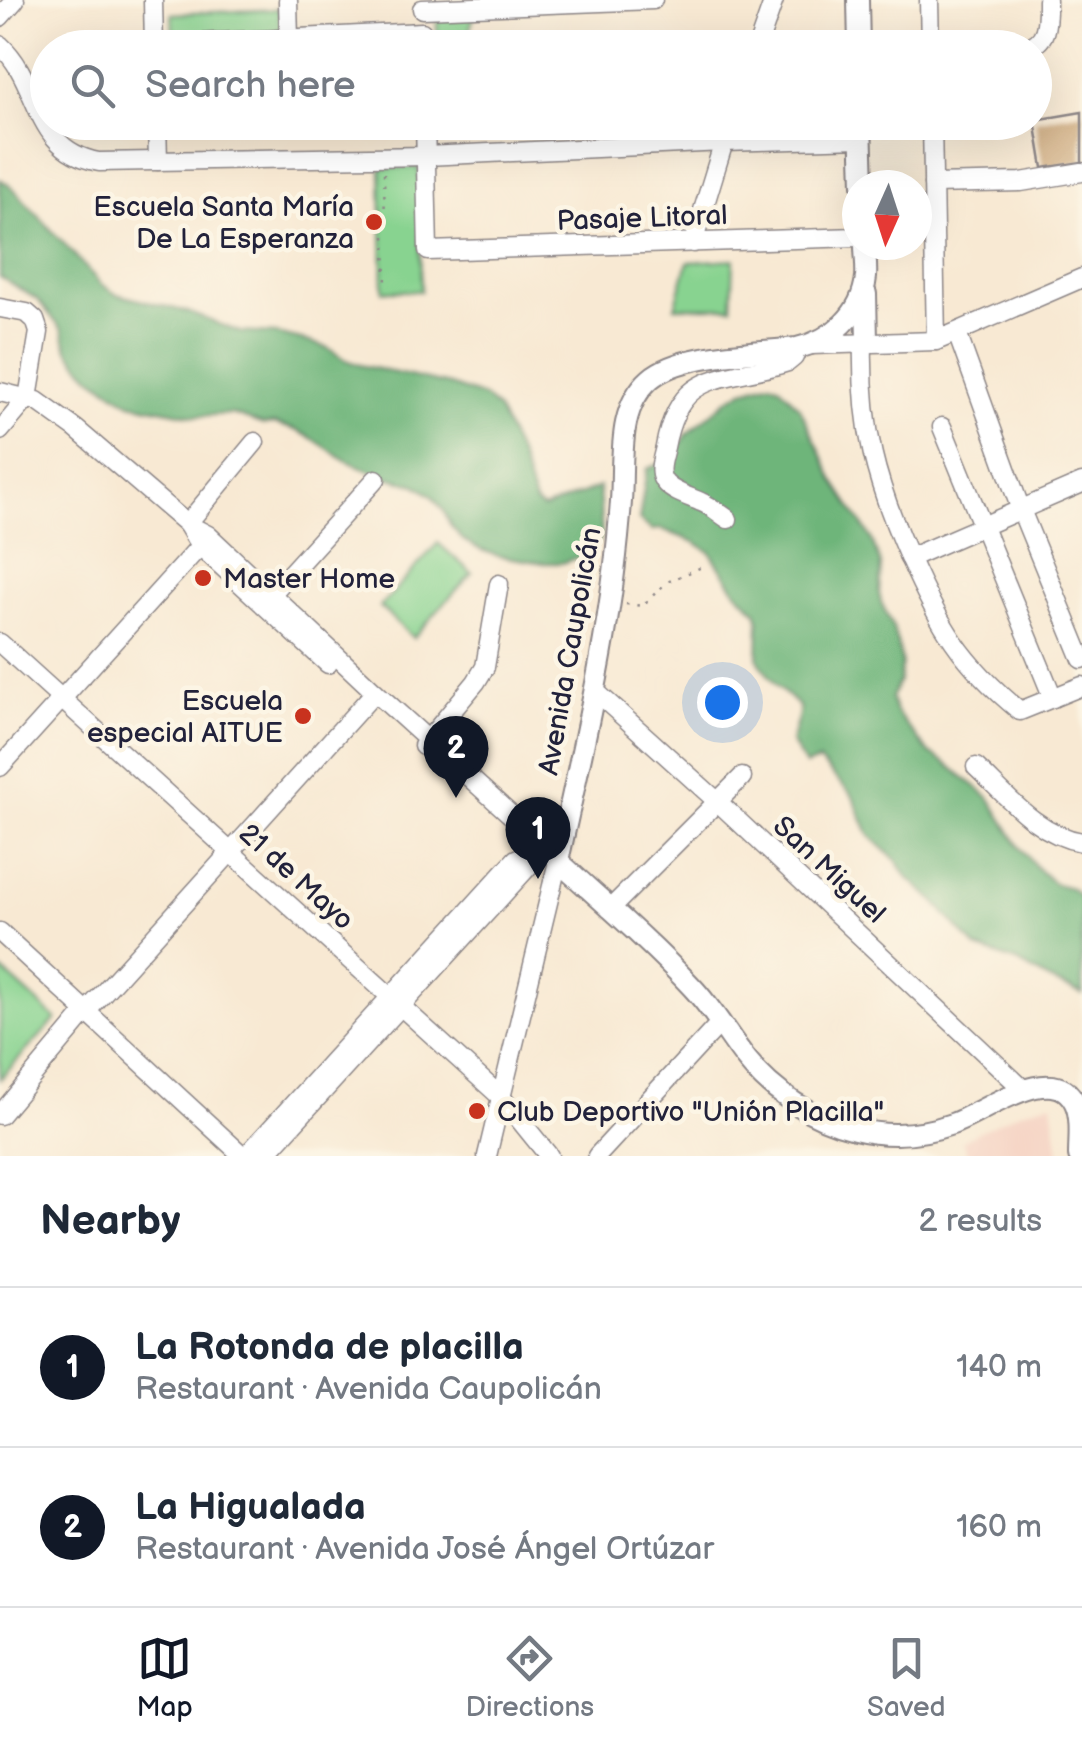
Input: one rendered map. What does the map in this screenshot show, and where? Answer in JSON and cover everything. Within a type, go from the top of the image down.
[{"type":"main road","points":[[858,0],[859,30]]},
{"type":"main road","points":[[862,140],[863,170]]},
{"type":"main road","points":[[865,260],[865,342]]},
{"type":"main road","points":[[804,347],[830,336],[848,320],[860,300],[866,276]]},
{"type":"main road","name":"Avenida Caupolicán","points":[[558,861],[595,690],[618,550],[625,425],[632,404],[644,385],[660,372],[690,360],[804,347]]},
{"type":"main road","points":[[558,861],[687,982],[757,1071],[782,1094],[827,1120],[860,1130],[894,1134],[940,1128],[1039,1085],[1062,1090],[1076,1104],[1080,1156]]},
{"type":"street","points":[[0,17],[15,0]]},
{"type":"street","points":[[153,0],[154,30]]},
{"type":"street","points":[[288,0],[289,30]]},
{"type":"street","points":[[423,30],[422,4],[654,0]]},
{"type":"street","points":[[763,30],[774,0]]},
{"type":"street","points":[[930,0],[930,30]]},
{"type":"street","points":[[1044,30],[1047,0]]},
{"type":"street","points":[[0,46],[15,61],[30,93]]},
{"type":"street","points":[[58,140],[80,157],[99,162],[426,156],[747,140]]},
{"type":"street","points":[[157,140],[158,161]]},
{"type":"street","points":[[426,140],[426,156]]},
{"type":"street","points":[[932,140],[936,340]]},
{"type":"street","points":[[693,243],[724,142]]},
{"type":"street","name":"Pasaje Litoral","points":[[426,156],[428,251],[842,238]]},
{"type":"street","points":[[933,184],[1021,182],[1082,172]]},
{"type":"street","points":[[728,519],[664,483],[660,474],[674,411],[683,398],[708,380],[788,362],[804,347],[936,340],[1078,279],[1082,300]]},
{"type":"street","points":[[0,308],[28,314],[39,332],[28,398],[0,431]]},
{"type":"street","points":[[957,333],[1021,510],[1082,659]]},
{"type":"street","points":[[865,342],[863,391],[874,465],[889,512],[927,600],[950,640],[1020,712],[1082,686]]},
{"type":"street","points":[[0,392],[28,398],[76,429],[187,524],[208,534],[267,599]]},
{"type":"street","points":[[942,428],[1053,698]]},
{"type":"street","points":[[187,524],[255,442]]},
{"type":"street","points":[[267,599],[376,479]]},
{"type":"street","points":[[909,558],[1082,483]]},
{"type":"street","points":[[187,524],[200,546],[267,599],[558,861]]},
{"type":"street","points":[[0,768],[200,546]]},
{"type":"street","points":[[425,744],[484,667],[500,584]]},
{"type":"street","name":"21 de Mayo","points":[[0,644],[501,1097],[549,1156]]},
{"type":"street","name":"San Miguel","points":[[595,690],[1024,1090]]},
{"type":"street","points":[[0,1115],[86,1011],[371,696]]},
{"type":"street","points":[[976,767],[1042,826],[1060,837],[1082,842]]},
{"type":"street","points":[[610,909],[742,777]]},
{"type":"street","points":[[0,932],[244,1156],[528,867],[539,847]]},
{"type":"street","name":"Avenida Caupolicán","points":[[488,1156],[558,861]]},
{"type":"street","points":[[264,1156],[396,1002]]},
{"type":"street","points":[[597,1156],[720,1022]]},
{"type":"path","points":[[384,156],[386,288]]},
{"type":"path","points":[[624,604],[642,606],[667,582],[704,566]]},
{"type":"shaded area","points":[[1052,1102],[1059,1152],[1056,1156],[968,1156],[962,1140],[1019,1112]]},
{"type":"green space","points":[[279,9],[281,30],[173,30],[172,14]]},
{"type":"green space","points":[[474,16],[469,30],[437,30],[437,19]]},
{"type":"green space","points":[[419,167],[421,291],[383,291],[381,168]]},
{"type":"green space","points":[[0,179],[12,187],[101,284],[116,294],[188,312],[240,332],[277,334],[310,342],[360,365],[450,385],[484,397],[498,410],[535,503],[543,509],[599,487],[599,542],[582,556],[562,563],[499,556],[463,540],[431,495],[416,485],[345,460],[293,429],[264,425],[232,414],[195,416],[130,403],[80,365],[68,350],[62,330],[38,300],[0,277]]},
{"type":"green space","points":[[734,259],[732,307],[675,307],[688,262]]},
{"type":"green space","points":[[771,382],[780,386],[800,408],[834,481],[871,538],[881,565],[881,602],[893,627],[902,663],[891,698],[896,712],[928,752],[989,797],[1037,868],[1053,883],[1071,888],[1082,898],[1082,994],[1017,962],[976,948],[907,877],[897,861],[870,836],[852,795],[819,761],[805,766],[791,742],[799,706],[776,686],[760,663],[756,611],[736,591],[710,552],[661,529],[652,530],[639,520],[647,469],[671,459],[687,434],[727,400]]},
{"type":"green space","points":[[438,543],[472,573],[413,638],[380,607]]},
{"type":"green space","points":[[3,971],[56,1019],[0,1079],[0,974]]},
{"type":"building","points":[[1082,112],[1082,162],[1043,168],[1038,140],[1052,140],[1052,117]]},
{"type":"place","name":"Escuela Santa María De La Esperanza","points":[[374,222]]},
{"type":"place","name":"Master Home","points":[[203,578]]},
{"type":"place","name":"Escuela especial AITUE","points":[[303,716]]},
{"type":"place","name":"La Higualada","points":[[456,798]]},
{"type":"place","name":"La Rotonda de placilla","points":[[538,879]]},
{"type":"place","name":"Club Deportivo \"Unión Placilla\"","points":[[477,1111]]}]
